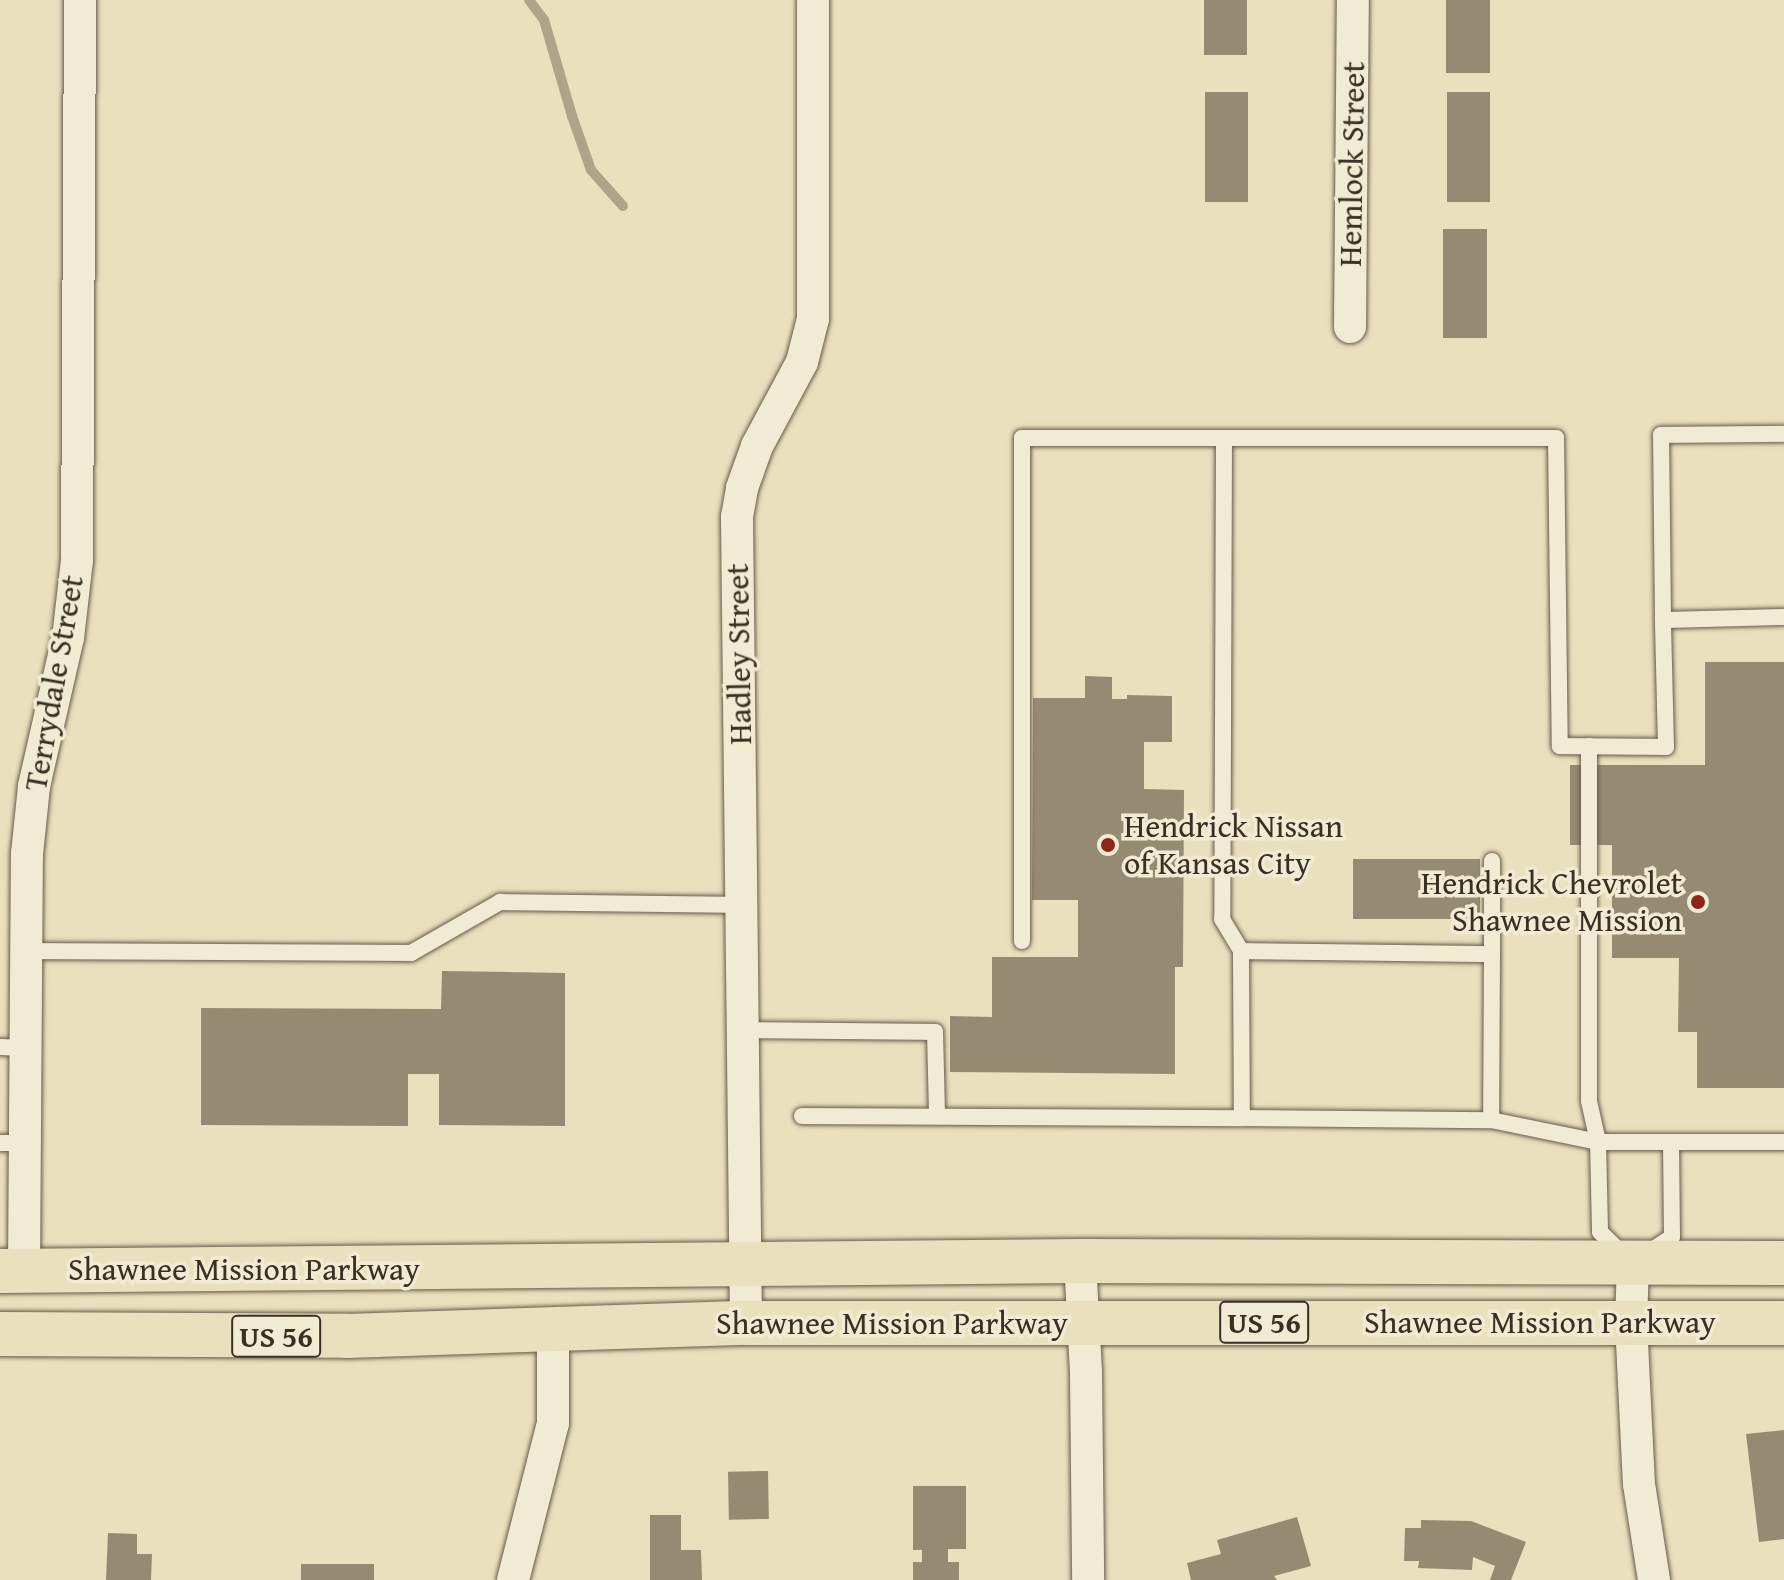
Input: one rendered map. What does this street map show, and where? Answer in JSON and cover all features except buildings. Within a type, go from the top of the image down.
[{"type":"highway","name":"Shawnee Mission Parkway","points":[[12,1271],[1080,1261],[1784,1263]]},
{"type":"highway","name":"Shawnee Mission Parkway","points":[[0,1334],[347,1336],[746,1323],[1784,1323]]},
{"type":"street","name":"Terrydale Street","points":[[12,1271],[13,1048],[26,951],[27,854],[34,786],[68,638],[77,560],[80,0]]},
{"type":"street","name":"Hadley Street","points":[[746,1323],[737,517],[742,488],[757,446],[802,362],[813,319],[813,0]]},
{"type":"street","name":"Hemlock Street","points":[[1350,327],[1353,0]]},
{"type":"street","points":[[1080,1261],[1088,1580]]},
{"type":"street","points":[[1633,1263],[1631,1322],[1639,1484],[1654,1580]]},
{"type":"street","points":[[513,1580],[553,1423],[553,1328]]},
{"type":"lane","points":[[1022,941],[1022,438],[1556,438],[1560,746],[1666,747],[1661,435],[1784,434]]},
{"type":"lane","points":[[1224,438],[1222,919],[1241,951],[1242,1118]]},
{"type":"lane","points":[[1663,620],[1784,617]]},
{"type":"lane","points":[[1589,746],[1589,1101],[1598,1142],[1600,1232],[1633,1263],[1672,1237],[1671,1142]]},
{"type":"lane","points":[[1491,1120],[1492,861]]},
{"type":"lane","points":[[26,951],[411,953],[500,902],[742,905]]},
{"type":"lane","points":[[1241,951],[1492,954]]},
{"type":"lane","points":[[744,1030],[935,1032],[937,1116]]},
{"type":"lane","points":[[802,1116],[1491,1120],[1598,1142],[1784,1142]]},
{"type":"waterway","points":[[529,0],[544,20],[591,170],[623,206]]},
{"type":"place","name":"Hendrick Nissan of Kansas City","points":[[1108,845]]},
{"type":"place","name":"Hendrick Chevrolet Shawnee Mission","points":[[1698,902]]}]
